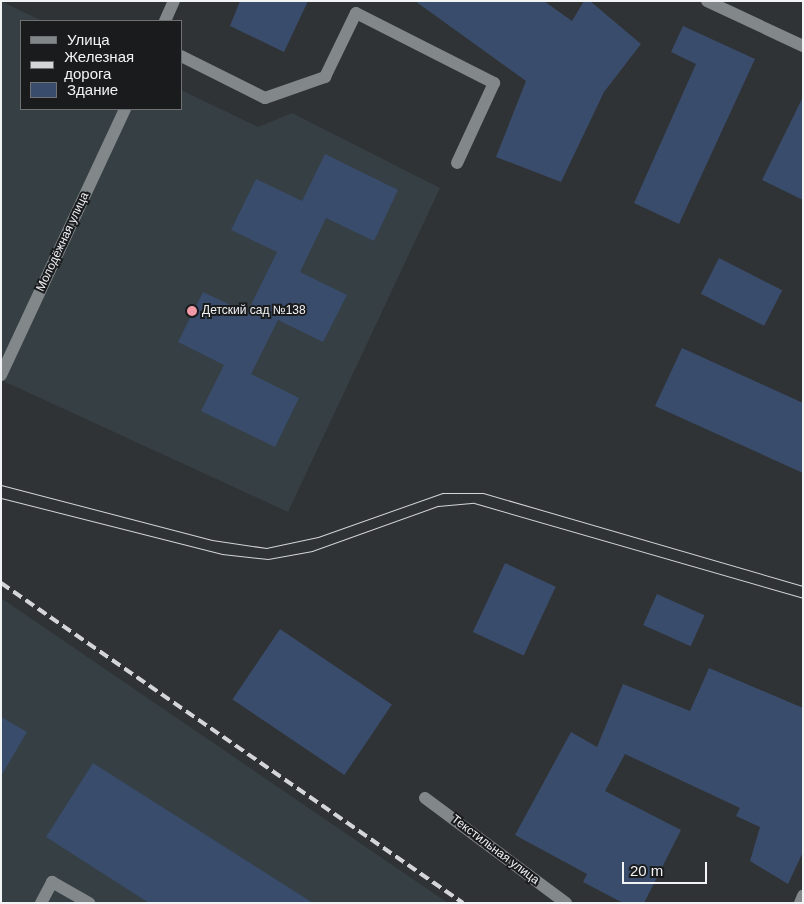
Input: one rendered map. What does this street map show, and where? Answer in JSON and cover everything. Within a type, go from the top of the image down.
[{"type":"street","points":[[165,20],[174,1]]},
{"type":"street","points":[[707,1],[803,46]]},
{"type":"street","points":[[182,56],[265,98],[324,76],[356,13],[494,83],[457,163]]},
{"type":"street","name":"Молодёжная улица","points":[[1,375],[125,110]]},
{"type":"street","name":"Текстильная улица","points":[[425,798],[566,903]]},
{"type":"street","points":[[41,903],[52,882],[88,903]]},
{"type":"street","points":[[800,903],[803,896]]},
{"type":"shaded area","name":"Детский сад №138","points":[[1,1],[40,20],[20,20],[20,110],[182,110],[182,90],[258,127],[292,113],[440,188],[288,512],[1,380]]},
{"type":"shaded area","points":[[1,598],[448,903],[1,903]]},
{"type":"building","points":[[240,1],[308,1],[284,52],[230,26]]},
{"type":"building","points":[[415,1],[544,1],[572,21],[584,1],[590,1],[641,44],[604,92],[561,182],[496,157],[526,81]]},
{"type":"building","points":[[683,26],[755,59],[679,224],[634,203],[696,64],[671,52]]},
{"type":"building","points":[[803,97],[803,200],[762,180]]},
{"type":"building","points":[[325,154],[398,190],[374,241],[326,218],[300,272],[347,295],[323,342],[278,320],[251,374],[299,398],[275,447],[201,411],[224,365],[178,342],[203,292],[247,313],[277,252],[231,230],[256,179],[302,201]]},
{"type":"building","points":[[719,258],[782,290],[764,326],[701,294]]},
{"type":"building","points":[[682,348],[803,403],[803,473],[655,406]]},
{"type":"building","points":[[505,563],[556,587],[524,656],[473,632]]},
{"type":"building","points":[[657,594],[705,615],[691,646],[643,625]]},
{"type":"building","points":[[280,629],[392,704],[344,775],[232,699]]},
{"type":"building","points":[[709,668],[803,708],[803,852],[788,884],[750,861],[760,827],[736,816],[740,808],[625,754],[605,791],[681,830],[644,903],[623,903],[583,882],[587,874],[515,835],[571,732],[597,747],[623,684],[690,711]]},
{"type":"building","points":[[1,717],[27,732],[1,776]]},
{"type":"building","points":[[93,763],[313,903],[149,903],[46,837]]},
{"type":"tram line","points":[[1,485],[212,540],[266,548],[318,537],[442,493],[483,493],[803,586]]},
{"type":"tram line","points":[[1,498],[222,554],[268,559],[312,551],[438,506],[474,503],[803,598]]},
{"type":"railway","points":[[1,583],[463,903]]},
{"type":"place","name":"Детский сад №138","points":[[192,311]]}]
